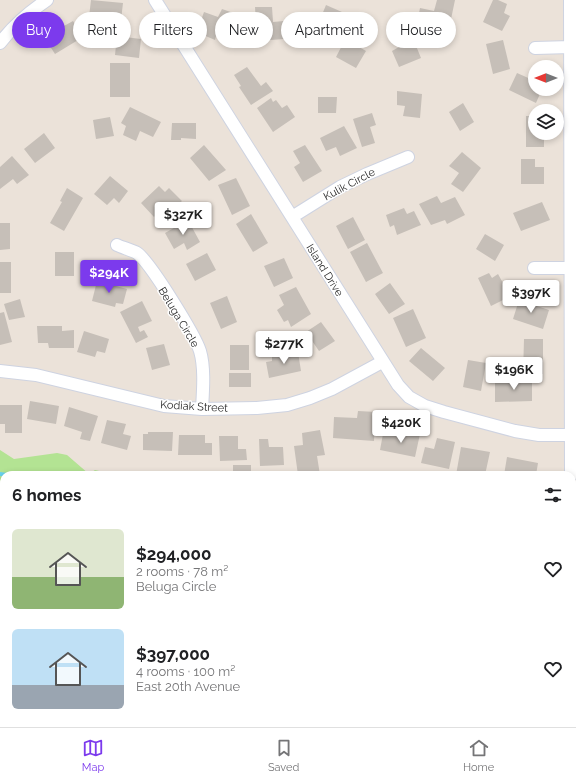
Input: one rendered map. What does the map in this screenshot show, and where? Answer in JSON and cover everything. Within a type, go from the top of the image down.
[{"type":"street","points":[[0,43],[7,33],[31,10],[47,0]]},
{"type":"street","points":[[570,0],[571,268],[574,402],[571,435],[571,471]]},
{"type":"street","name":"Island Drive","points":[[160,1],[382,362],[398,385],[409,397],[425,406],[515,431],[539,435],[571,435]]},
{"type":"street","points":[[535,48],[571,47]]},
{"type":"street","name":"Kulik Circle","points":[[292,217],[340,187],[408,157]]},
{"type":"street","name":"Beluga Circle","points":[[117,246],[137,254],[149,266],[190,331],[200,352],[203,376],[202,409]]},
{"type":"street","points":[[534,268],[571,268]]},
{"type":"street","name":"Kodiak Street","points":[[0,371],[36,374],[164,406],[202,409],[258,408],[287,405],[310,398],[332,389],[382,362]]},
{"type":"green space","points":[[0,450],[14,459],[57,453],[67,455],[86,471],[0,471]]},
{"type":"building","points":[[91,0],[123,3],[122,12],[90,12]]},
{"type":"building","points":[[437,0],[455,0],[452,12],[419,12],[420,8],[434,11]]},
{"type":"building","points":[[493,0],[498,0],[507,4],[504,13],[510,16],[502,31],[483,22]]},
{"type":"building","points":[[326,5],[342,12],[323,12]]},
{"type":"building","points":[[255,7],[272,7],[272,12],[255,12]]},
{"type":"building","points":[[222,9],[231,12],[220,12]]},
{"type":"building","points":[[207,13],[215,16],[215,40],[207,37]]},
{"type":"building","points":[[73,21],[73,43],[65,48],[65,25]]},
{"type":"building","points":[[281,21],[281,39],[273,40],[273,22]]},
{"type":"building","points":[[131,38],[139,39],[139,58],[115,55],[116,48],[131,48]]},
{"type":"building","points":[[503,40],[510,69],[493,74],[486,44]]},
{"type":"building","points":[[51,48],[65,48],[55,54]]},
{"type":"building","points":[[341,48],[361,48],[366,51],[356,68],[336,57]]},
{"type":"building","points":[[397,48],[417,48],[421,58],[399,67],[392,51]]},
{"type":"building","points":[[110,63],[130,63],[130,97],[110,97]]},
{"type":"building","points":[[247,67],[261,86],[266,82],[273,91],[251,105],[239,87],[241,86],[234,75]]},
{"type":"building","points":[[517,73],[528,78],[528,96],[539,96],[536,103],[509,90]]},
{"type":"building","points":[[397,91],[422,94],[420,118],[403,116],[405,106],[397,105]]},
{"type":"building","points":[[318,97],[337,97],[336,113],[318,113]]},
{"type":"building","points":[[271,98],[273,102],[276,100],[282,108],[287,105],[295,117],[273,132],[257,108]]},
{"type":"building","points":[[463,103],[474,122],[460,131],[449,112]]},
{"type":"building","points":[[130,107],[161,122],[153,137],[140,131],[136,141],[123,135],[126,126],[121,123]]},
{"type":"building","points":[[372,113],[376,125],[370,127],[375,143],[362,147],[353,119]]},
{"type":"building","points":[[526,116],[528,116],[528,140],[544,140],[544,147],[526,147]]},
{"type":"building","points":[[110,117],[114,136],[96,139],[93,120]]},
{"type":"building","points":[[172,123],[196,123],[196,139],[181,138],[181,140],[171,140]]},
{"type":"building","points":[[344,126],[357,148],[340,156],[336,147],[326,151],[320,138]]},
{"type":"building","points":[[44,133],[55,148],[35,163],[24,149]]},
{"type":"building","points":[[204,145],[226,170],[209,181],[190,158]]},
{"type":"building","points":[[305,145],[322,171],[303,182],[294,167],[300,163],[293,151]]},
{"type":"building","points":[[462,152],[481,168],[463,192],[451,184],[459,173],[449,166]]},
{"type":"building","points":[[12,156],[29,175],[17,184],[13,179],[0,189],[0,167]]},
{"type":"building","points":[[521,159],[535,159],[535,167],[544,167],[544,184],[521,184]]},
{"type":"building","points":[[110,176],[128,191],[119,203],[114,198],[107,205],[94,194]]},
{"type":"building","points":[[236,178],[250,206],[232,215],[218,185]]},
{"type":"building","points":[[159,186],[165,192],[169,188],[182,201],[167,215],[162,209],[154,217],[141,203]]},
{"type":"building","points":[[67,188],[83,198],[64,231],[50,223],[62,202],[60,201]]},
{"type":"building","points":[[437,196],[441,203],[455,197],[465,215],[447,224],[445,220],[431,225],[419,204]]},
{"type":"building","points":[[542,202],[550,220],[521,231],[513,213]]},
{"type":"building","points":[[404,208],[407,214],[414,211],[421,225],[397,235],[394,225],[390,227],[386,215]]},
{"type":"building","points":[[251,214],[268,243],[253,252],[236,224]]},
{"type":"building","points":[[353,217],[365,240],[348,249],[336,226]]},
{"type":"building","points":[[188,220],[200,242],[187,250],[184,243],[174,249],[165,233]]},
{"type":"building","points":[[0,223],[10,223],[10,249],[0,250]]},
{"type":"building","points":[[485,234],[504,245],[495,261],[476,249]]},
{"type":"building","points":[[367,243],[383,273],[366,282],[350,252]]},
{"type":"building","points":[[55,252],[74,252],[74,276],[55,276]]},
{"type":"building","points":[[207,253],[216,270],[195,281],[186,264]]},
{"type":"building","points":[[284,258],[293,278],[274,287],[264,266]]},
{"type":"building","points":[[0,262],[11,262],[11,293],[0,293]]},
{"type":"building","points":[[489,273],[492,278],[498,274],[503,283],[508,281],[515,294],[491,306],[478,278]]},
{"type":"building","points":[[97,281],[127,289],[123,304],[116,303],[115,307],[92,301]]},
{"type":"building","points":[[390,283],[405,304],[389,314],[375,294]]},
{"type":"building","points":[[296,287],[311,314],[291,327],[288,320],[284,322],[277,310],[284,305],[279,295]]},
{"type":"building","points":[[227,296],[237,322],[221,329],[210,303]]},
{"type":"building","points":[[20,299],[25,317],[9,320],[4,304]]},
{"type":"building","points":[[519,300],[549,310],[543,329],[513,319]]},
{"type":"building","points":[[142,301],[152,321],[138,327],[140,332],[144,330],[148,337],[136,343],[120,312]]},
{"type":"building","points":[[413,309],[426,338],[406,347],[393,318]]},
{"type":"building","points":[[4,312],[12,342],[0,345],[0,313]]},
{"type":"building","points":[[321,322],[335,341],[319,351],[306,332]]},
{"type":"building","points":[[37,326],[62,326],[62,331],[74,330],[74,348],[49,348],[48,343],[38,343]]},
{"type":"building","points":[[84,331],[109,339],[105,353],[97,351],[95,357],[77,352]]},
{"type":"building","points":[[524,339],[543,339],[543,374],[523,374]]},
{"type":"building","points":[[164,344],[170,365],[152,370],[146,348]]},
{"type":"building","points":[[230,345],[249,345],[249,370],[230,370]]},
{"type":"building","points":[[421,348],[445,368],[433,381],[409,361]]},
{"type":"building","points":[[298,352],[301,371],[269,378],[266,362],[272,361],[272,357]]},
{"type":"building","points":[[468,360],[486,363],[481,391],[463,387]]},
{"type":"building","points":[[229,373],[251,373],[251,387],[229,387]]},
{"type":"building","points":[[522,377],[532,377],[532,401],[495,402],[495,381],[522,381]]},
{"type":"building","points":[[30,401],[59,406],[56,424],[27,419]]},
{"type":"building","points":[[0,405],[22,405],[22,433],[5,433],[5,424],[0,424]]},
{"type":"building","points":[[69,407],[98,416],[90,441],[80,439],[82,432],[64,426]]},
{"type":"building","points":[[358,411],[376,412],[374,441],[333,438],[334,417],[357,418]]},
{"type":"building","points":[[107,420],[126,424],[123,434],[131,436],[127,450],[101,443]]},
{"type":"building","points":[[320,430],[325,455],[317,456],[319,471],[297,471],[294,446],[303,445],[302,433]]},
{"type":"building","points":[[401,430],[420,434],[415,457],[380,450],[383,434],[400,437]]},
{"type":"building","points":[[148,432],[173,432],[172,451],[143,450],[143,434],[148,434]]},
{"type":"building","points":[[179,435],[205,435],[205,443],[212,443],[212,455],[178,455]]},
{"type":"building","points":[[219,436],[238,436],[238,449],[246,449],[247,460],[220,461]]},
{"type":"building","points":[[437,438],[455,442],[449,469],[421,463],[425,447],[434,449]]},
{"type":"building","points":[[259,439],[268,439],[269,447],[283,447],[284,465],[260,466]]},
{"type":"building","points":[[461,447],[490,452],[486,471],[457,471]]},
{"type":"building","points":[[507,457],[538,463],[537,471],[505,471]]},
{"type":"building","points":[[233,465],[251,465],[251,471],[233,471]]}]
